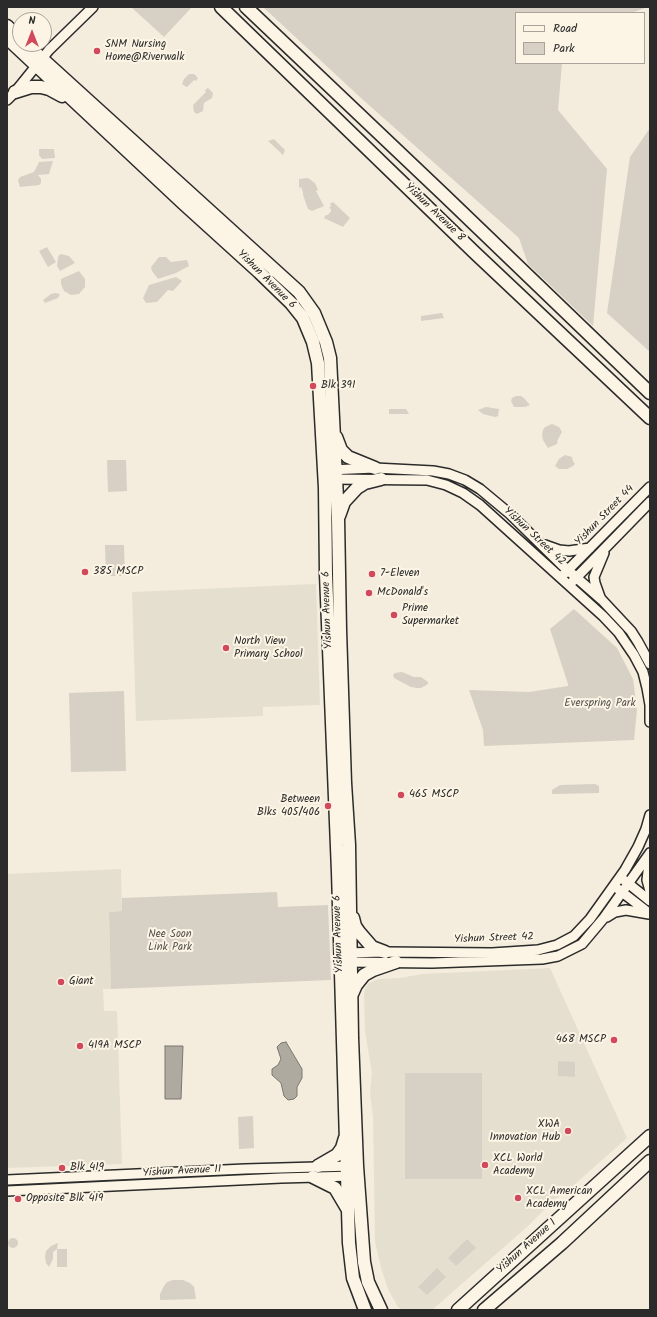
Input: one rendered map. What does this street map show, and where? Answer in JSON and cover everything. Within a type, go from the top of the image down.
[{"type":"main road","name":"Yishun Avenue 8","points":[[220,7],[479,257],[650,418]]},
{"type":"main road","name":"Yishun Avenue 8","points":[[246,7],[444,194],[650,394]]},
{"type":"main road","name":"Yishun Avenue 6","points":[[7,38],[39,62],[175,187],[291,303],[302,318],[313,342],[318,363],[330,474],[338,518],[350,909],[346,958],[346,1135],[353,1171],[364,1262],[368,1282],[381,1310]]},
{"type":"main road","name":"Yishun Avenue 6","points":[[32,52],[75,101],[299,292],[314,313],[326,342],[330,358],[334,430],[330,474],[331,703],[338,872],[351,996],[353,1171],[348,1211],[349,1243],[353,1278],[365,1310]]},
{"type":"main road","points":[[11,96],[31,87],[41,87],[50,89],[75,101]]},
{"type":"main road","points":[[334,430],[341,450],[348,458],[378,473],[357,488],[344,502],[338,518]]},
{"type":"main road","points":[[338,872],[345,866],[345,854],[349,845]]},
{"type":"main road","points":[[350,909],[355,926],[362,936],[372,947],[385,952]]},
{"type":"main road","points":[[351,996],[356,985],[364,974],[396,962]]},
{"type":"main road","points":[[346,1135],[342,1148],[336,1155],[315,1172],[335,1188],[348,1211]]},
{"type":"main road","name":"Yishun Avenue 1","points":[[458,1310],[650,1136]]},
{"type":"main road","name":"Yishun Avenue 1","points":[[484,1310],[562,1243],[650,1161]]},
{"type":"street","points":[[11,96],[39,62],[93,7]]},
{"type":"street","name":"Yishun Street 42","points":[[330,474],[433,471],[449,474],[465,480],[480,489],[602,600],[631,631],[650,664]]},
{"type":"street","name":"Yishun Street 42","points":[[378,473],[427,480],[446,485],[463,493],[480,504],[568,586],[603,616],[619,633],[634,655],[643,672],[650,705],[650,722]]},
{"type":"street","name":"Yishun Street 44","points":[[560,578],[650,487]]},
{"type":"street","name":"Yishun Street 44","points":[[568,586],[650,502]]},
{"type":"street","points":[[541,544],[559,550],[569,551],[590,548]]},
{"type":"street","points":[[602,600],[595,583],[594,576],[606,548]]},
{"type":"street","name":"Yishun Street 42","points":[[346,958],[385,952],[492,953],[538,950],[557,945],[574,936],[590,919],[620,877],[638,847],[650,815]]},
{"type":"street","points":[[650,853],[647,880],[650,891]]},
{"type":"street","name":"Yishun Street 42","points":[[346,958],[432,963],[542,959],[558,956],[582,944],[603,920],[650,853]]},
{"type":"street","points":[[620,877],[650,901]]},
{"type":"street","points":[[614,885],[650,914]]},
{"type":"street","points":[[603,920],[614,912],[626,910],[650,914]]},
{"type":"street","points":[[280,1168],[281,1178]]},
{"type":"street","name":"Yishun Avenue 11","points":[[7,1180],[280,1168],[315,1172],[353,1171]]},
{"type":"street","name":"Yishun Avenue 11","points":[[7,1191],[281,1178],[315,1172]]},
{"type":"shaded area","name":"North View Primary School","points":[[316,584],[320,705],[263,707],[263,716],[136,721],[132,592]]},
{"type":"shaded area","points":[[121,869],[122,911],[109,912],[111,989],[103,989],[104,1011],[117,1011],[122,1164],[7,1168],[7,874]]},
{"type":"shaded area","name":"XCL World Academy","points":[[550,968],[627,1138],[566,1192],[554,1200],[527,1227],[432,1310],[402,1310],[398,1307],[388,1289],[375,1242],[373,1117],[370,1093],[372,1073],[365,1031],[365,989],[369,983],[379,979],[400,978],[422,974]]},
{"type":"shaded area","points":[[286,1042],[302,1069],[302,1078],[297,1087],[297,1096],[294,1099],[288,1100],[284,1096],[281,1083],[272,1075],[272,1069],[278,1065],[281,1059],[277,1047],[281,1043]]},
{"type":"shaded area","points":[[165,1046],[183,1046],[181,1099],[165,1099]]},
{"type":"green space","points":[[131,7],[192,7],[164,37]]},
{"type":"green space","points":[[263,7],[648,7],[634,12],[515,12],[515,64],[562,64],[558,110],[607,169],[593,326],[528,264],[519,238],[361,98]]},
{"type":"green space","points":[[189,74],[194,74],[198,78],[187,87],[182,84],[184,79]]},
{"type":"green space","points":[[208,88],[213,93],[212,98],[204,103],[203,111],[197,114],[194,112],[193,105]]},
{"type":"green space","points":[[650,128],[650,352],[607,313],[630,157]]},
{"type":"green space","points":[[274,139],[285,150],[283,155],[268,141]]},
{"type":"green space","points":[[39,149],[54,149],[55,158],[42,159],[39,155]]},
{"type":"green space","points":[[53,161],[49,174],[38,175],[41,179],[41,183],[39,185],[20,187],[18,180],[20,177],[34,172],[39,162]]},
{"type":"green space","points":[[308,178],[315,183],[318,190],[316,191],[324,206],[312,211],[308,209],[301,187],[299,188],[299,179]]},
{"type":"green space","points":[[333,202],[350,218],[343,227],[324,218],[331,211],[329,208],[331,206],[330,204]]},
{"type":"green space","points":[[47,247],[56,262],[48,267],[39,251]]},
{"type":"green space","points":[[59,255],[69,256],[75,263],[60,271],[57,266]]},
{"type":"green space","points":[[159,257],[166,257],[171,262],[187,260],[189,266],[176,273],[158,279],[151,267]]},
{"type":"green space","points":[[79,271],[85,279],[85,287],[79,294],[71,295],[64,291],[61,284],[61,279]]},
{"type":"green space","points":[[176,277],[182,281],[173,291],[168,290],[157,302],[146,303],[143,298],[149,285]]},
{"type":"green space","points":[[55,293],[60,294],[58,298],[45,303],[43,300]]},
{"type":"green space","points":[[442,313],[444,318],[421,321],[421,316]]},
{"type":"green space","points":[[521,396],[530,405],[525,407],[514,407],[511,401],[512,398]]},
{"type":"green space","points":[[486,407],[499,409],[498,416],[495,417],[483,414],[478,410]]},
{"type":"green space","points":[[389,409],[406,409],[409,414],[389,414]]},
{"type":"green space","points":[[552,424],[559,427],[562,432],[557,444],[548,448],[542,435],[545,427]]},
{"type":"green space","points":[[565,455],[572,457],[575,464],[567,469],[559,469],[555,466],[559,459]]},
{"type":"green space","points":[[107,460],[126,460],[127,491],[108,492]]},
{"type":"green space","points":[[105,545],[124,545],[125,576],[106,576]]},
{"type":"green space","name":"Everspring Park","points":[[574,609],[617,648],[633,679],[637,710],[634,740],[484,746],[483,730],[469,690],[529,692],[568,686],[550,629]]},
{"type":"green space","points":[[402,672],[414,677],[421,677],[428,682],[428,684],[421,688],[411,687],[394,678],[393,675],[395,673]]},
{"type":"green space","points":[[124,691],[126,771],[71,772],[69,693]]},
{"type":"green space","points":[[595,784],[599,786],[599,793],[552,794],[552,790],[560,785]]},
{"type":"green space","name":"Nee Soon Link Park","points":[[277,892],[278,907],[328,905],[331,980],[111,989],[109,912],[122,911],[122,898]]},
{"type":"green space","points":[[558,1061],[575,1062],[575,1077],[558,1076]]},
{"type":"green space","points":[[405,1073],[482,1073],[482,1179],[405,1179]]},
{"type":"green space","points":[[253,1116],[254,1148],[239,1149],[238,1117]]},
{"type":"green space","points":[[11,1238],[15,1238],[17,1239],[17,1247],[11,1248],[8,1245],[8,1241]]},
{"type":"green space","points":[[467,1239],[476,1248],[456,1266],[448,1258]]},
{"type":"green space","points":[[58,1243],[57,1249],[53,1252],[53,1259],[49,1267],[46,1263],[46,1251],[51,1246]]},
{"type":"green space","points":[[57,1249],[67,1249],[67,1267],[57,1267]]},
{"type":"green space","points":[[437,1268],[446,1277],[427,1295],[418,1287]]},
{"type":"green space","points":[[173,1280],[183,1280],[190,1283],[194,1287],[196,1299],[160,1300],[160,1294],[164,1286],[167,1282]]},
{"type":"place","name":"SNM Nursing Home@Riverwalk","points":[[97,51]]},
{"type":"place","name":"Blk 391","points":[[313,386]]},
{"type":"place","name":"385 MSCP","points":[[85,572]]},
{"type":"place","name":"7-Eleven","points":[[372,574]]},
{"type":"place","name":"McDonald's","points":[[369,593]]},
{"type":"place","name":"Prime Supermarket","points":[[394,615]]},
{"type":"place","name":"North View Primary School","points":[[226,648]]},
{"type":"place","name":"465 MSCP","points":[[401,795]]},
{"type":"place","name":"Between Blks 405/406","points":[[328,806]]},
{"type":"place","name":"Giant","points":[[61,982]]},
{"type":"place","name":"468 MSCP","points":[[614,1040]]},
{"type":"place","name":"419A MSCP","points":[[80,1046]]},
{"type":"place","name":"XWA Innovation Hub","points":[[568,1131]]},
{"type":"place","name":"XCL World Academy","points":[[485,1165]]},
{"type":"place","name":"Blk 419","points":[[62,1168]]},
{"type":"place","name":"XCL American Academy","points":[[518,1198]]},
{"type":"place","name":"Opposite Blk 419","points":[[18,1199]]}]
